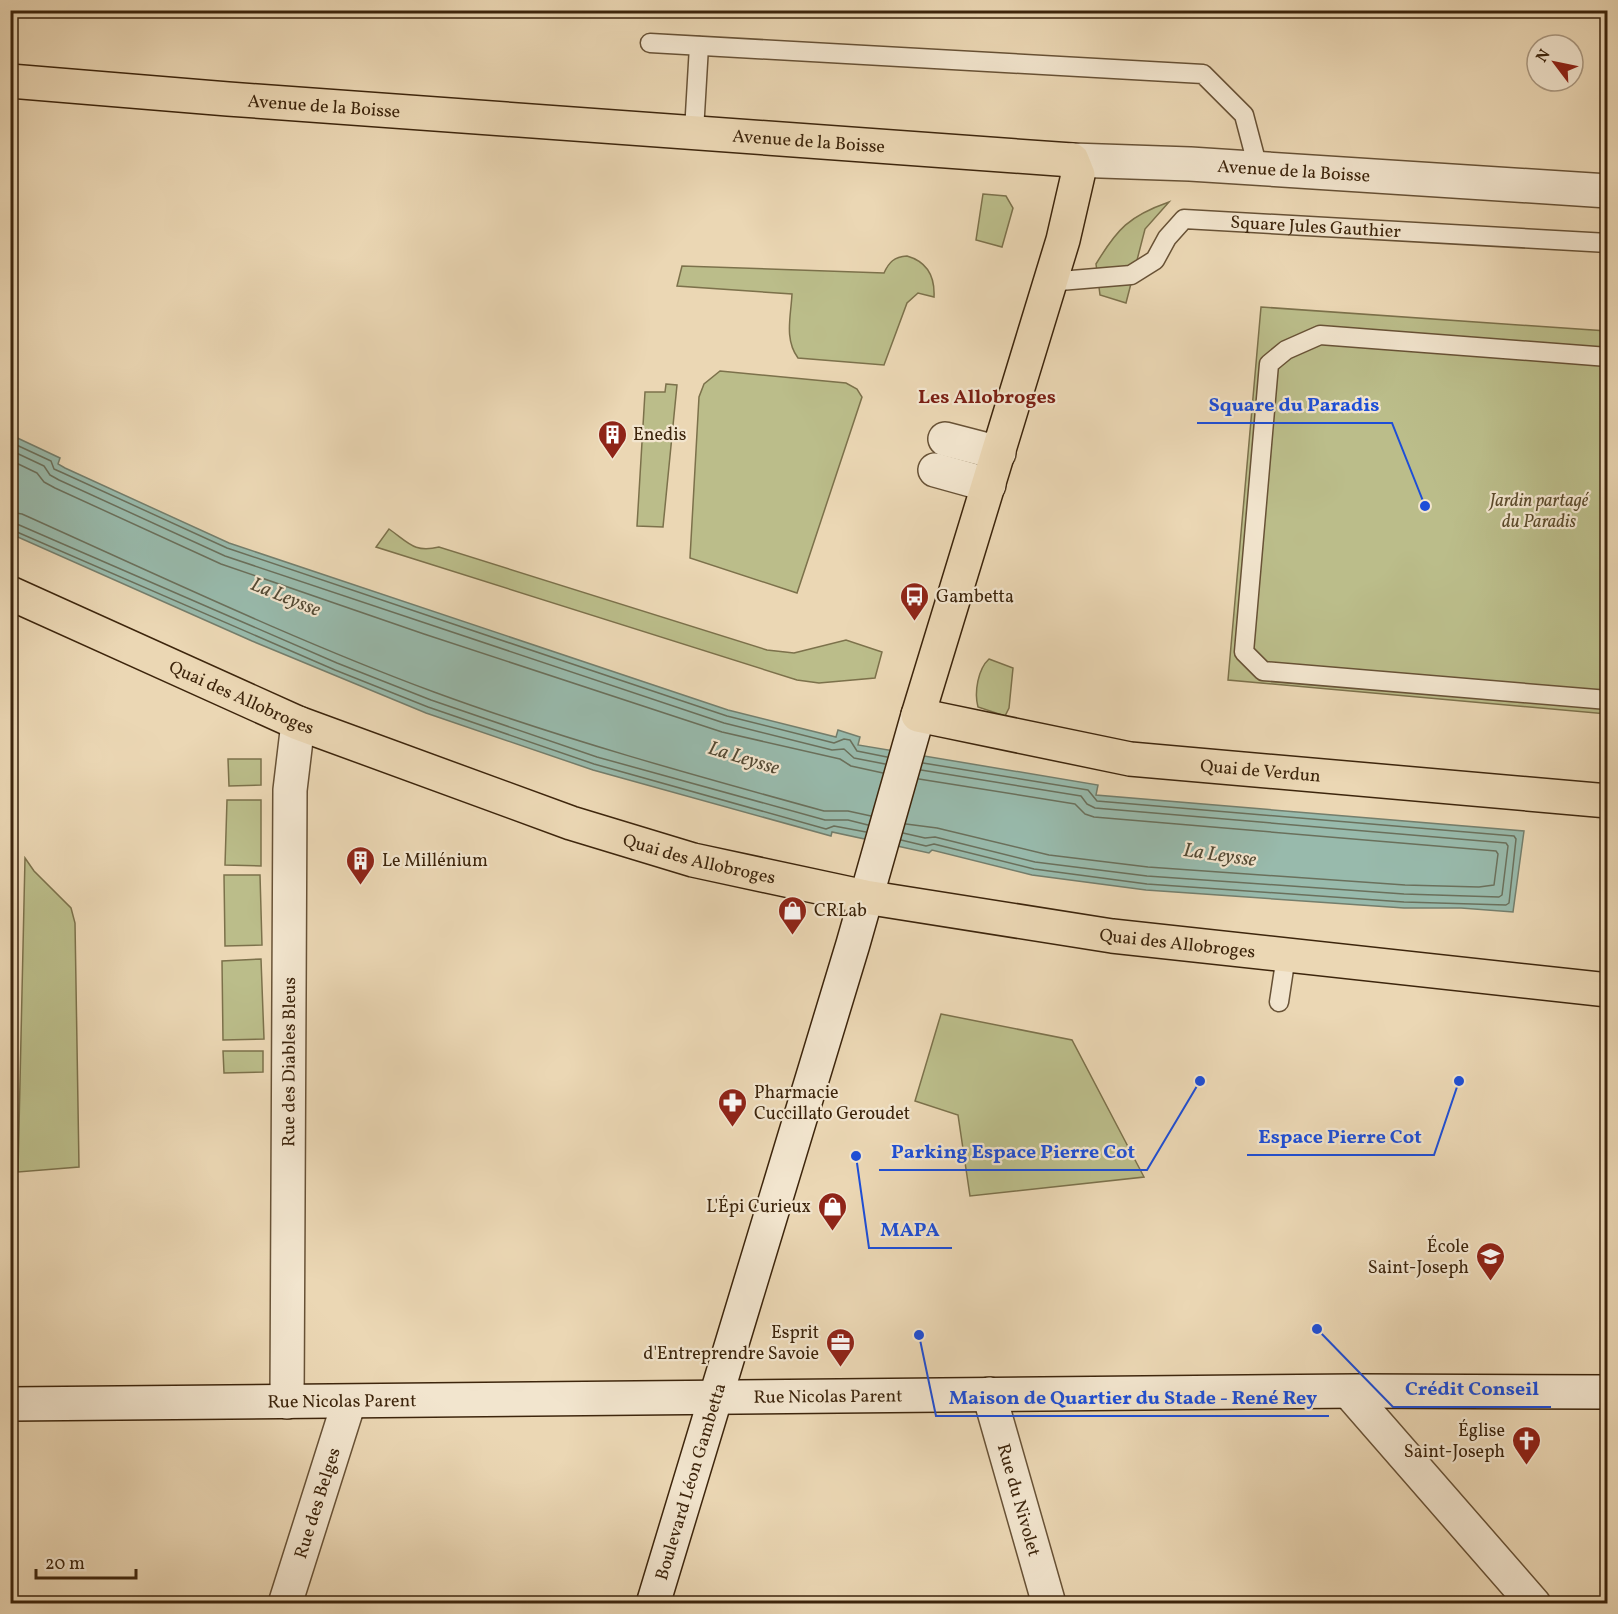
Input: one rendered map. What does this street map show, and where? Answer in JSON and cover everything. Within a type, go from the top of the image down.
[{"type":"main road","name":"Avenue de la Boisse","points":[[10,81],[239,100],[1072,160]]},
{"type":"main road","points":[[918,715],[999,453],[1048,282],[1063,240],[1078,176],[1072,160]]},
{"type":"main road","name":"Quai des Allobroges","points":[[10,593],[298,723],[571,823],[693,860],[865,897],[1112,936],[1608,990]]},
{"type":"main road","name":"Quai de Verdun","points":[[918,715],[1130,759],[1608,801]]},
{"type":"street","name":"Avenue de la Boisse","points":[[1072,160],[1258,168],[1608,191]]},
{"type":"street","points":[[945,439],[999,453]]},
{"type":"street","points":[[935,470],[989,485]]},
{"type":"street","name":"Boulevard Léon Gambetta","points":[[653,1604],[918,715]]},
{"type":"street","name":"Rue des Diables Bleus","points":[[287,1402],[290,790],[298,723]]},
{"type":"street","points":[[1349,1392],[1534,1604]]},
{"type":"street","name":"Rue Nicolas Parent","points":[[10,1404],[989,1394],[1608,1392]]},
{"type":"street","name":"Rue du Nivolet","points":[[989,1394],[1049,1604]]},
{"type":"street","name":"Rue des Belges","points":[[285,1604],[349,1402]]},
{"type":"lane","points":[[650,43],[1203,74],[1244,115],[1258,168]]},
{"type":"lane","points":[[694,131],[699,46]]},
{"type":"lane","name":"Square Jules Gauthier","points":[[1048,282],[1131,275],[1155,260],[1167,238],[1184,219],[1608,243]]},
{"type":"lane","points":[[1608,357],[1320,335],[1286,350],[1269,364],[1244,652],[1263,671],[1608,700]]},
{"type":"lane","points":[[1279,1002],[1286,956]]},
{"type":"green space","points":[[983,194],[1006,196],[1013,208],[1002,247],[976,240]]},
{"type":"green space","points":[[1169,202],[1145,229],[1126,303],[1100,295],[1096,264],[1111,242],[1125,225],[1155,207]]},
{"type":"green space","points":[[907,256],[920,262],[929,271],[934,297],[918,293],[907,303],[884,365],[798,358],[790,335],[792,294],[677,286],[682,266],[884,273],[893,261]]},
{"type":"green space","name":"Jardin partagé du Paradis","points":[[1261,307],[1607,331],[1607,714],[1228,680]]},
{"type":"green space","points":[[720,371],[846,383],[857,389],[862,397],[797,593],[690,558],[699,397],[704,384]]},
{"type":"green space","points":[[666,384],[677,385],[663,527],[637,526],[645,392],[665,392]]},
{"type":"green space","points":[[389,529],[417,548],[439,547],[767,650],[794,653],[846,640],[882,652],[875,678],[819,683],[797,680],[376,547]]},
{"type":"green space","points":[[989,659],[1013,668],[1009,708],[1005,716],[978,707],[976,695],[978,681]]},
{"type":"green space","points":[[228,759],[261,759],[261,785],[229,786]]},
{"type":"green space","points":[[227,800],[261,800],[261,866],[225,865]]},
{"type":"green space","points":[[25,858],[34,871],[71,908],[75,923],[79,1167],[18,1172]]},
{"type":"green space","points":[[224,875],[260,875],[262,945],[225,946]]},
{"type":"green space","points":[[261,959],[264,1039],[223,1040],[222,961]]},
{"type":"green space","points":[[941,1014],[1072,1040],[1144,1177],[970,1196],[958,1115],[915,1101]]},
{"type":"green space","points":[[223,1051],[263,1051],[263,1072],[224,1073]]},
{"type":"water","name":"La Leysse","points":[[11,435],[60,458],[58,464],[65,468],[229,543],[728,710],[836,737],[838,730],[860,737],[858,745],[1098,785],[1096,795],[1524,831],[1513,912],[1461,908],[1404,908],[1146,890],[1032,875],[932,850],[929,853],[832,832],[831,836],[593,770],[426,713],[252,641],[11,534]]},
{"type":"place","name":"Enedis","points":[[612,460]]},
{"type":"place","name":"Square du Paradis","points":[[1425,506]]},
{"type":"place","name":"Gambetta","points":[[915,622]]},
{"type":"place","name":"Le Millénium","points":[[361,886]]},
{"type":"place","name":"CRLab","points":[[793,936]]},
{"type":"place","name":"Parking Espace Pierre Cot","points":[[1200,1081]]},
{"type":"place","name":"Espace Pierre Cot","points":[[1459,1081]]},
{"type":"place","name":"Pharmacie Cuccillato Geroudet","points":[[733,1128]]},
{"type":"place","name":"MAPA","points":[[856,1156]]},
{"type":"place","name":"L'Épi Curieux","points":[[832,1232]]},
{"type":"place","name":"École Saint-Joseph","points":[[1490,1282]]},
{"type":"place","name":"Crédit Conseil","points":[[1317,1329]]},
{"type":"place","name":"Maison de Quartier du Stade - René Rey","points":[[919,1335]]},
{"type":"place","name":"Esprit d'Entreprendre Savoie","points":[[840,1368]]},
{"type":"place","name":"Église Saint-Joseph","points":[[1526,1466]]},
{"type":"district","name":"Les Allobroges","points":[[987,396]]}]
